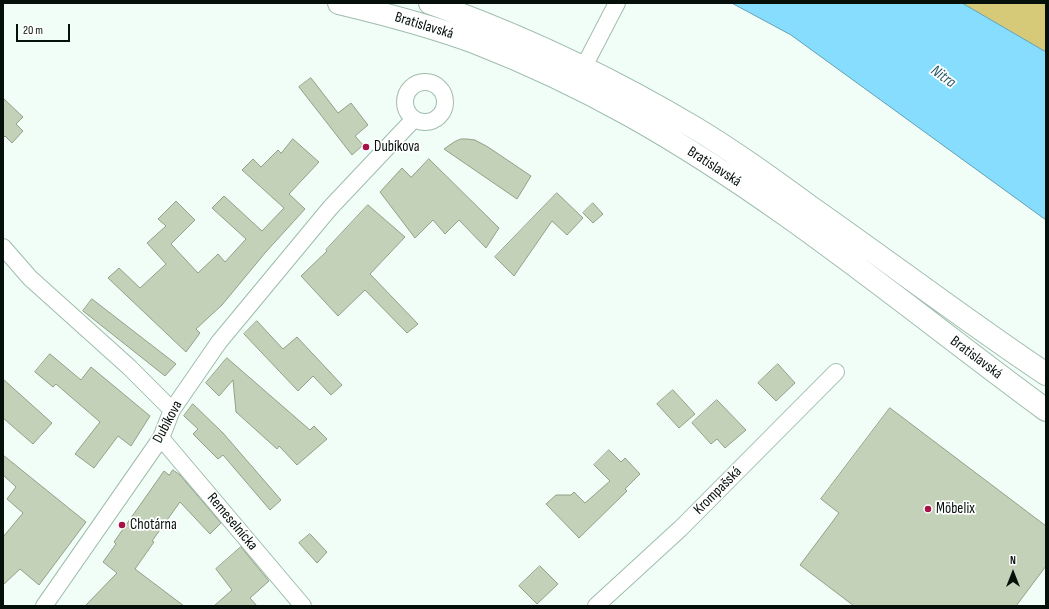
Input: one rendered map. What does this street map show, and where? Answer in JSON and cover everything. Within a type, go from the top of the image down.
[{"type":"main road","name":"Bratislavská","points":[[339,3],[409,21],[474,42],[574,86],[631,116],[681,145],[753,193],[836,252],[1046,410]]},
{"type":"main road","name":"Bratislavská","points":[[430,3],[480,21],[583,67],[639,96],[696,129],[765,174],[984,332],[1046,374]]},
{"type":"street","points":[[574,86],[617,3]]},
{"type":"street","name":"Dubíkova","points":[[44,606],[161,438],[172,410],[219,342],[325,215],[414,119]]},
{"type":"street","points":[[3,247],[30,278],[129,367],[172,410]]},
{"type":"street","name":"Krompašská","points":[[596,606],[681,528],[836,372]]},
{"type":"street","name":"Remeselnícka","points":[[161,438],[296,603]]},
{"type":"shaded area","points":[[962,3],[1046,3],[1046,52]]},
{"type":"water","name":"Nitra","points":[[732,3],[962,3],[1046,52],[1046,220],[791,35]]},
{"type":"building","points":[[311,78],[338,113],[351,103],[368,125],[355,136],[363,145],[352,155],[299,87]]},
{"type":"building","points":[[3,98],[23,117],[16,124],[23,131],[12,143],[5,136],[3,138]]},
{"type":"building","points":[[293,139],[319,162],[289,194],[305,209],[265,253],[222,305],[196,329],[200,333],[186,352],[108,278],[119,268],[140,288],[166,264],[147,243],[166,226],[158,219],[176,201],[195,220],[171,244],[198,273],[218,254],[225,262],[246,239],[212,208],[224,196],[262,231],[284,208],[242,170],[253,159],[261,167],[278,150],[281,153]]},
{"type":"building","points":[[461,139],[475,140],[531,176],[517,199],[444,149]]},
{"type":"building","points":[[429,159],[499,228],[486,248],[459,220],[445,234],[433,220],[415,238],[380,192],[402,168],[411,177]]},
{"type":"building","points":[[557,193],[583,218],[567,235],[552,221],[514,276],[495,257]]},
{"type":"building","points":[[593,203],[603,214],[593,223],[583,213]]},
{"type":"building","points":[[368,205],[405,237],[370,274],[418,324],[407,333],[365,290],[338,316],[301,276],[327,251],[326,250]]},
{"type":"building","points":[[92,299],[176,364],[165,376],[83,311]]},
{"type":"building","points":[[257,321],[283,349],[297,337],[342,385],[331,395],[313,376],[298,391],[244,334]]},
{"type":"building","points":[[50,354],[81,380],[91,367],[150,416],[131,446],[118,436],[94,468],[75,454],[100,422],[56,384],[53,387],[35,372]]},
{"type":"building","points":[[227,358],[310,430],[314,426],[327,439],[297,465],[279,446],[277,449],[236,412],[233,380],[219,396],[206,383]]},
{"type":"building","points":[[778,364],[795,383],[776,401],[758,383]]},
{"type":"building","points":[[3,379],[52,423],[33,444],[3,418]]},
{"type":"building","points":[[673,390],[695,414],[679,428],[657,404]]},
{"type":"building","points":[[717,400],[746,430],[725,448],[717,439],[711,444],[692,423]]},
{"type":"building","points":[[193,404],[223,433],[281,500],[270,510],[223,455],[218,459],[193,434],[198,429],[184,416]]},
{"type":"building","name":"Möbelix","points":[[890,408],[1046,526],[1046,566],[1016,606],[854,606],[800,565],[839,513],[821,499]]},
{"type":"building","points":[[609,450],[621,462],[625,458],[640,474],[625,489],[627,491],[579,538],[546,504],[556,495],[571,495],[574,492],[585,503],[610,481],[594,465]]},
{"type":"building","points":[[3,455],[86,522],[39,585],[20,569],[3,585],[3,537],[23,513],[7,499],[16,487],[3,475]]},
{"type":"building","points":[[173,470],[180,475],[221,523],[210,534],[180,502],[152,541],[154,542],[135,569],[184,606],[85,606],[117,573],[103,562],[116,544],[114,542],[164,471],[169,475]]},
{"type":"building","points":[[310,534],[327,552],[317,563],[299,543]]},
{"type":"building","points":[[241,547],[269,581],[250,598],[257,606],[214,606],[232,590],[216,569]]},
{"type":"building","points":[[540,566],[558,584],[537,604],[519,586]]},
{"type":"place","name":"Dubíkova","points":[[366,147]]},
{"type":"place","name":"Möbelix","points":[[928,509]]},
{"type":"place","name":"Chotárna","points":[[122,525]]}]
